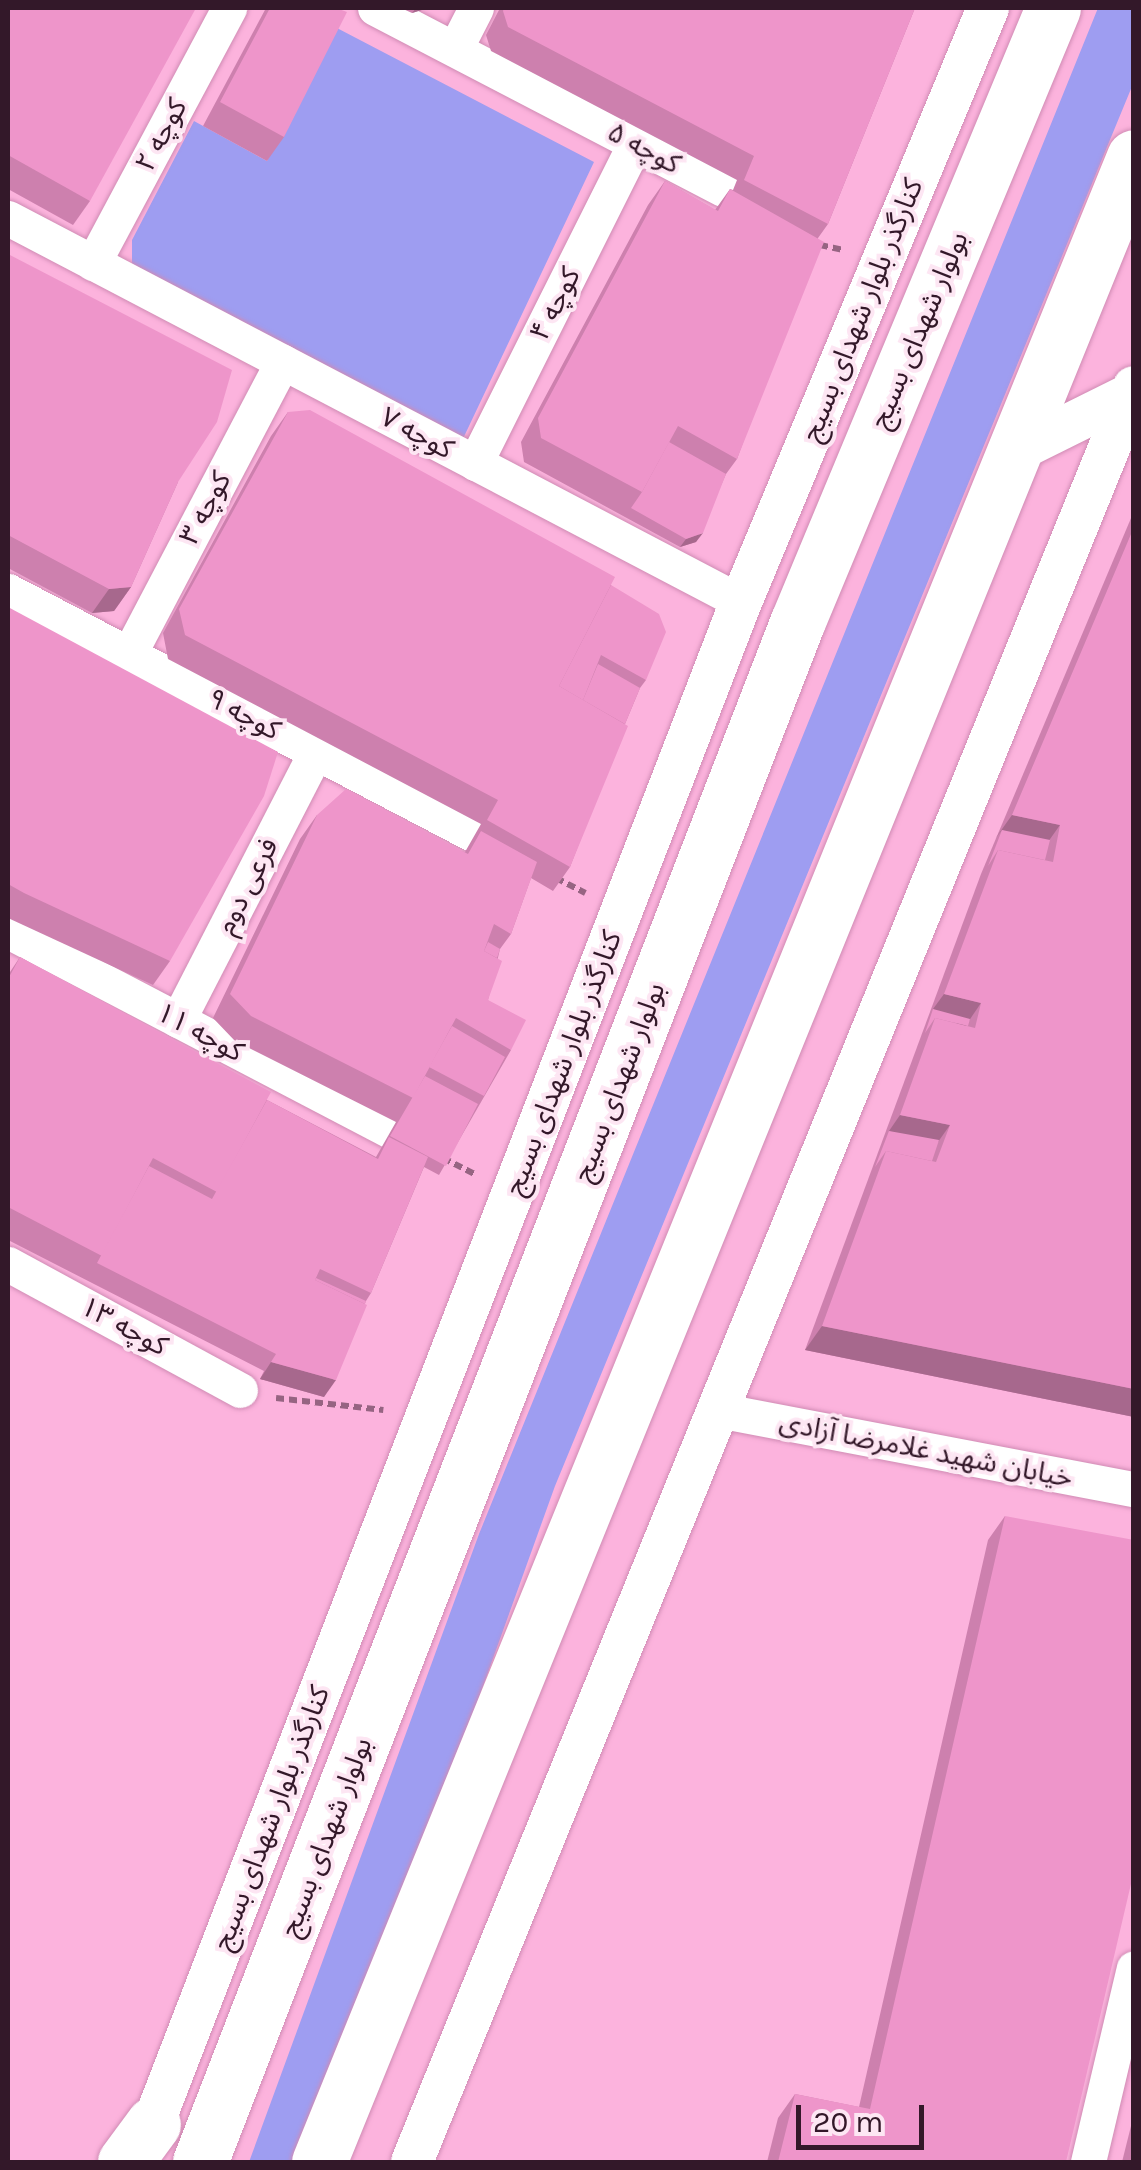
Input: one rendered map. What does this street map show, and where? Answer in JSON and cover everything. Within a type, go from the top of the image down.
[{"type":"main road","name":"بولوار شهدای بسیج","points":[[200,2162],[865,460],[1052,8]]},
{"type":"main road","points":[[320,2162],[1010,454],[1134,157]]},
{"type":"street","name":"کوچه ۲","points":[[92,263],[228,8]]},
{"type":"street","name":"کوچه ۵","points":[[376,8],[723,190]]},
{"type":"street","points":[[456,50],[476,8]]},
{"type":"street","name":"کنارگذر بلوار شهدای بسیج","points":[[139,2143],[341,1637],[742,602],[988,8]]},
{"type":"street","name":"کوچه ۴","points":[[475,463],[636,144]]},
{"type":"street","name":"کوچه ۷","points":[[8,218],[742,602]]},
{"type":"street","points":[[865,460],[879,271]]},
{"type":"street","name":"کوچه ۳","points":[[129,654],[282,362]]},
{"type":"street","points":[[1010,454],[1132,391]]},
{"type":"street","points":[[412,2162],[1132,391]]},
{"type":"street","name":"کوچه ۹","points":[[8,590],[480,838]]},
{"type":"street","name":"فرعی دوم","points":[[178,1020],[316,752]]},
{"type":"street","name":"کوچه ۱۱","points":[[8,931],[393,1132]]},
{"type":"street","name":"کوچه ۱۳","points":[[8,1264],[240,1390]]},
{"type":"street","name":"خیابان شهید غلامرضا آزادی","points":[[718,1410],[1134,1489]]},
{"type":"street","points":[[341,1637],[436,1556]]},
{"type":"street","points":[[1088,2162],[1134,1968]]},
{"type":"path","points":[[813,260],[822,241],[879,271]]},
{"type":"path","points":[[543,871],[622,912]]},
{"type":"path","points":[[393,1132],[512,1194]]},
{"type":"path","points":[[240,1390],[427,1415]]},
{"type":"shaded area","points":[[1098,8],[1133,8],[1133,84],[555,1486],[390,1945],[299,2162],[249,2162],[479,1534]]},
{"type":"shaded area","points":[[335,27],[594,162],[460,445],[132,269],[132,240],[194,121],[267,161]]},
{"type":"building","points":[[8,8],[196,8],[90,201],[8,155]]},
{"type":"building","points":[[270,8],[336,8],[347,12],[284,137],[220,102]]},
{"type":"building","points":[[504,8],[915,8],[828,224],[744,180],[754,156],[508,27]]},
{"type":"building","points":[[665,181],[718,211],[730,189],[824,242],[737,459],[678,426],[642,492],[541,438],[538,418]]},
{"type":"building","points":[[8,254],[232,370],[217,422],[178,482],[131,587],[109,589],[8,535]]},
{"type":"building","points":[[310,410],[615,577],[559,686],[628,726],[570,867],[487,820],[498,800],[185,635],[179,609],[288,412]]},
{"type":"building","points":[[669,442],[726,474],[703,533],[686,539],[631,508]]},
{"type":"building","points":[[1134,527],[1134,1389],[822,1326],[886,1151],[936,1162],[950,1125],[900,1115],[935,1018],[975,1028],[981,1003],[944,994],[998,850],[1053,862],[1060,825],[1012,815]]},
{"type":"building","points":[[611,585],[659,614],[666,632],[646,680],[601,655],[583,700],[559,686]]},
{"type":"building","points":[[8,607],[278,752],[264,796],[170,961],[8,884]]},
{"type":"building","points":[[598,664],[640,688],[625,724],[583,700]]},
{"type":"building","points":[[346,789],[468,854],[481,831],[537,862],[511,934],[494,924],[484,951],[502,961],[488,1000],[526,1020],[511,1050],[456,1018],[413,1098],[251,1016],[230,994],[317,815]]},
{"type":"building","points":[[1002,830],[1050,840],[1045,860],[998,850],[988,866]]},
{"type":"building","points":[[488,942],[500,949],[497,958],[484,951]]},
{"type":"building","points":[[20,957],[271,1092],[217,1192],[153,1158],[102,1256],[8,1207],[8,979]]},
{"type":"building","points":[[933,1009],[970,1019],[968,1026],[935,1018],[925,1033]]},
{"type":"building","points":[[452,1026],[505,1057],[484,1096],[429,1067]]},
{"type":"building","points":[[425,1076],[478,1104],[446,1166],[390,1136]]},
{"type":"building","points":[[267,1100],[378,1159],[389,1137],[428,1157],[371,1293],[320,1269],[315,1280],[367,1305],[336,1380],[271,1362],[276,1354],[97,1263],[149,1166],[212,1199]]},
{"type":"building","points":[[889,1131],[939,1140],[932,1161],[886,1151],[875,1167]]},
{"type":"building","points":[[315,1280],[366,1301],[365,1304]]},
{"type":"building","points":[[1005,1516],[1134,1540],[1134,1871],[1066,2162],[778,2162],[795,2094],[870,2109]]}]
